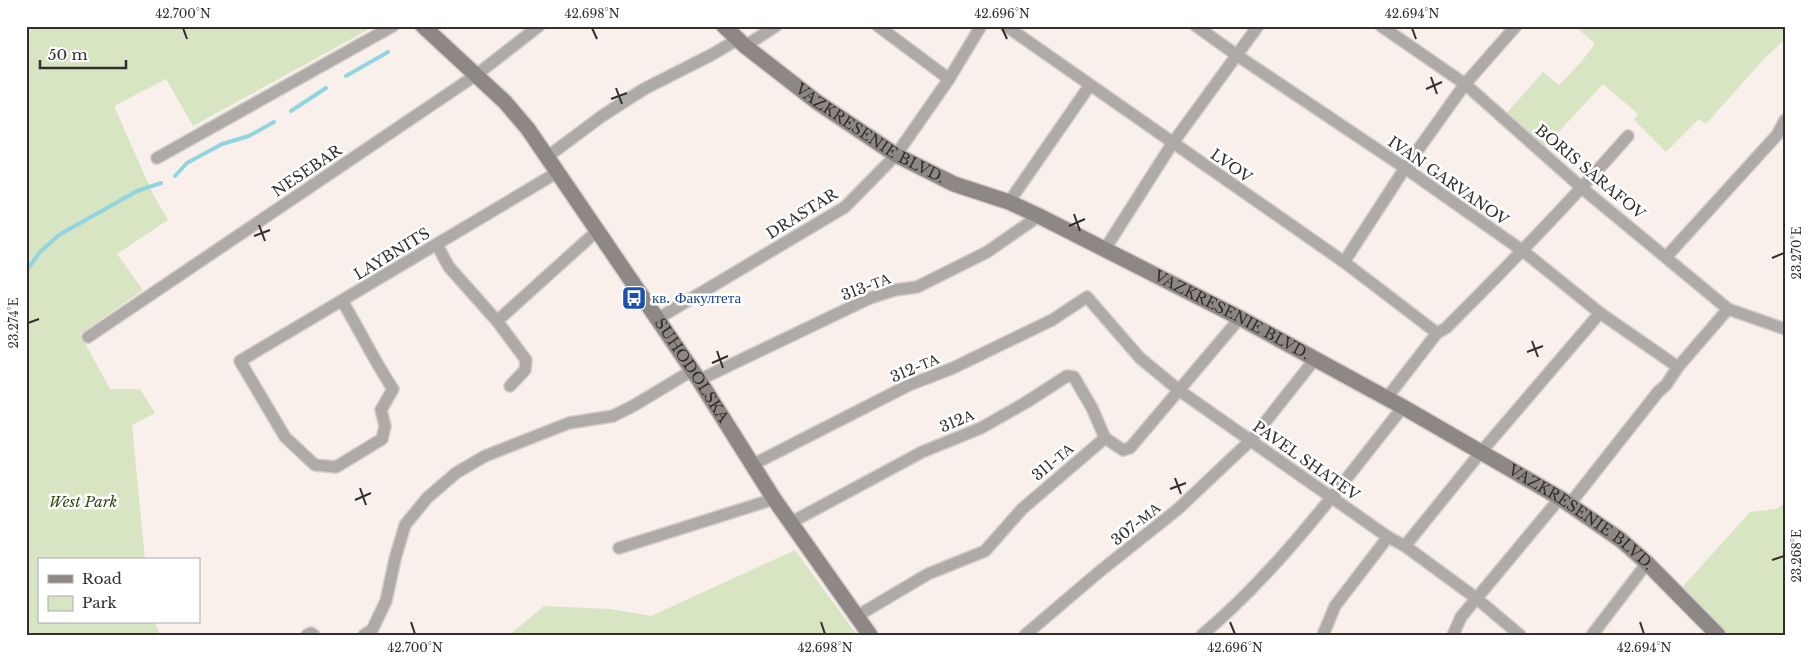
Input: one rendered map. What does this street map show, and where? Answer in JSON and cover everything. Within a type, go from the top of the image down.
[{"type":"street","points":[[157,158],[393,26]]},
{"type":"street","name":"NESEBAR","points":[[88,337],[476,75],[539,26]]},
{"type":"street","name":"VAZKRESENIE BLVD.","points":[[724,26],[742,43],[817,102],[896,155],[954,184],[1009,202],[1039,216],[1240,318],[1481,452],[1564,501],[1620,540],[1647,563],[1713,633]]},
{"type":"street","points":[[548,157],[602,116],[644,89],[713,54],[742,43],[776,26]]},
{"type":"street","points":[[878,26],[949,79]]},
{"type":"street","name":"DRASTAR","points":[[657,319],[845,207],[896,155],[949,79],[981,26]]},
{"type":"street","name":"LVOV","points":[[1006,26],[1172,144],[1344,262],[1437,333]]},
{"type":"street","name":"IVAN GARVANOV","points":[[1196,26],[1523,251],[1600,314],[1678,367]]},
{"type":"street","points":[[1105,250],[1172,144],[1238,56],[1258,26]]},
{"type":"street","name":"BORIS SARAFOV","points":[[1381,26],[1465,84],[1582,188],[1667,256],[1728,309],[1785,329]]},
{"type":"street","points":[[1344,262],[1405,168],[1465,84],[1516,26]]},
{"type":"street","name":"SUHODOLSKA","points":[[425,27],[505,102],[528,129],[696,375],[790,523],[870,635]]},
{"type":"street","points":[[1009,202],[1090,85]]},
{"type":"street","points":[[1667,256],[1777,135],[1785,120]]},
{"type":"street","points":[[1386,399],[1437,333],[1446,328],[1523,251],[1628,136]]},
{"type":"street","name":"LAYBNITS","points":[[342,301],[358,325],[379,368],[392,389],[381,410],[385,426],[382,438],[336,467],[315,464],[284,437],[240,361],[558,172]]},
{"type":"street","name":"313-ТА","points":[[364,635],[372,630],[386,600],[405,525],[427,498],[456,474],[484,456],[569,423],[613,416],[696,375],[870,298],[894,290],[917,287],[987,252],[1039,216]]},
{"type":"street","points":[[497,321],[597,231]]},
{"type":"street","points":[[437,245],[449,267],[497,321],[526,360],[525,370],[510,386]]},
{"type":"street","name":"PAVEL SHATEV","points":[[1087,297],[1140,358],[1180,391],[1388,537],[1405,546],[1476,598],[1520,635]]},
{"type":"street","name":"312-ТА","points":[[752,465],[909,385],[953,368],[1052,320],[1087,297]]},
{"type":"street","points":[[1453,635],[1461,617],[1476,598],[1564,501],[1658,392],[1666,386],[1678,367],[1728,309]]},
{"type":"street","points":[[1405,546],[1481,452],[1600,314]]},
{"type":"street","points":[[1105,438],[1123,450],[1130,448],[1240,318]]},
{"type":"street","name":"307-МА","points":[[1025,635],[1099,572],[1178,509],[1250,440],[1315,359]]},
{"type":"street","name":"312А","points":[[790,523],[922,452],[981,428],[1067,376],[1074,377],[1092,408],[1105,438]]},
{"type":"street","points":[[1202,635],[1233,609],[1265,575],[1332,497],[1402,408]]},
{"type":"street","name":"311-ТА","points":[[857,616],[928,574],[986,551],[1022,509],[1105,438]]},
{"type":"street","points":[[619,548],[774,499]]},
{"type":"street","points":[[1323,635],[1335,606],[1388,537]]},
{"type":"street","points":[[1592,635],[1647,563]]},
{"type":"street","points":[[307,635],[311,633],[314,635]]},
{"type":"green space","name":"West Park","points":[[37,26],[375,26],[193,126],[166,79],[114,106],[152,192],[168,220],[117,254],[143,290],[80,334],[110,389],[140,389],[155,413],[132,425],[145,558],[38,558],[38,624],[156,624],[160,635],[26,635],[26,32]]},
{"type":"green space","points":[[1575,26],[1785,26],[1785,39],[1761,62],[1706,124],[1699,119],[1666,152],[1634,120],[1638,114],[1603,84],[1541,151],[1503,117],[1543,72],[1559,85],[1581,62],[1595,44]]},
{"type":"green space","points":[[1785,503],[1785,635],[1718,635],[1677,593],[1750,512],[1776,509]]},
{"type":"green space","points":[[795,550],[857,635],[509,635],[544,606],[610,609],[651,616]]},
{"type":"waterway","points":[[346,76],[388,52]]},
{"type":"waterway","points":[[291,111],[326,88]]},
{"type":"waterway","points":[[175,176],[187,163],[222,144],[249,136],[274,122]]},
{"type":"waterway","points":[[26,271],[40,252],[59,235],[137,191],[161,183]]},
{"type":"place","name":"кв. Факултета","points":[[634,298]]}]
